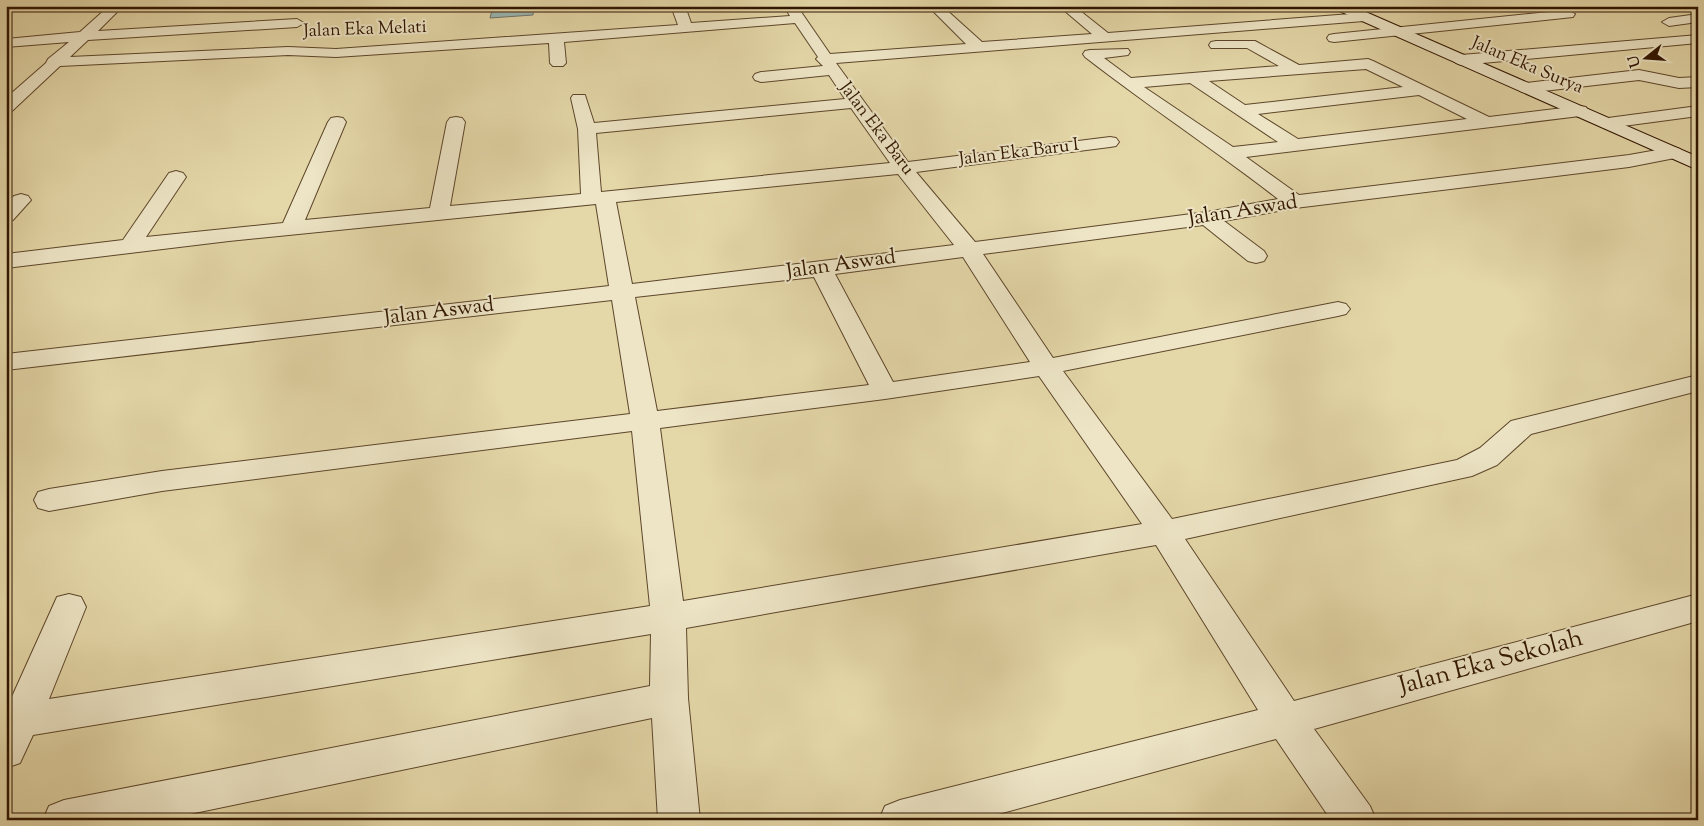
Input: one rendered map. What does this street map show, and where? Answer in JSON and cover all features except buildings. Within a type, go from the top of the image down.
[{"type":"street","points":[[678,6],[686,28]]},
{"type":"street","points":[[934,6],[977,46]]},
{"type":"street","points":[[1065,6],[1105,37]]},
{"type":"street","name":"Jalan Eka Surya","points":[[1340,6],[1698,164]]},
{"type":"street","points":[[1510,6],[1534,17]]},
{"type":"street","name":"Jalan Eka Melati","points":[[53,62],[288,51],[336,53],[556,39],[686,28],[796,10]]},
{"type":"street","name":"Jalan Eka Baru","points":[[796,10],[828,64],[903,168],[968,248],[1046,367],[1164,532],[1285,720],[1355,820]]},
{"type":"street","points":[[1475,10],[1503,21]]},
{"type":"street","points":[[6,31],[100,21],[119,12]]},
{"type":"street","points":[[1323,39],[1568,14]]},
{"type":"street","points":[[762,77],[828,64],[977,46],[1364,17]]},
{"type":"street","points":[[1669,22],[1698,18]]},
{"type":"street","points":[[6,107],[53,62],[86,36],[100,21]]},
{"type":"street","points":[[6,43],[297,23]]},
{"type":"street","points":[[1461,60],[1698,38]]},
{"type":"street","points":[[556,39],[558,63]]},
{"type":"street","points":[[1197,46],[1248,44],[1293,68]]},
{"type":"street","points":[[1139,51],[1085,50],[1128,83],[1230,153],[1295,202]]},
{"type":"street","points":[[1128,83],[1293,68],[1368,64],[1488,123]]},
{"type":"street","points":[[1526,88],[1640,75],[1679,83],[1698,82]]},
{"type":"street","points":[[1193,78],[1245,110],[1296,146]]},
{"type":"street","points":[[1245,110],[1423,90]]},
{"type":"street","points":[[579,98],[587,129],[598,197],[621,292],[645,421],[668,617],[669,698],[678,820]]},
{"type":"street","points":[[587,129],[856,103]]},
{"type":"street","points":[[1230,153],[1580,111]]},
{"type":"street","points":[[1608,123],[1698,111]]},
{"type":"street","points":[[291,228],[337,122]]},
{"type":"street","points":[[439,212],[456,122]]},
{"type":"street","points":[[1632,134],[1698,124]]},
{"type":"street","name":"Jalan Eka Baru I","points":[[903,168],[1110,142],[1091,126]]},
{"type":"street","name":"Jalan Aswad","points":[[6,362],[821,269],[968,248],[1208,218],[1295,202],[1629,161],[1674,153]]},
{"type":"street","points":[[6,261],[130,245],[439,212],[903,168]]},
{"type":"street","points":[[130,245],[176,177]]},
{"type":"street","points":[[6,216],[21,200]]},
{"type":"street","points":[[1208,218],[1256,256]]},
{"type":"street","points":[[821,269],[885,391]]},
{"type":"street","points":[[49,500],[162,481],[885,391],[1046,367],[1338,309]]},
{"type":"street","points":[[14,735],[668,617],[1164,532],[1462,469],[1482,462],[1521,427],[1698,383]]},
{"type":"street","points":[[14,735],[69,607]]},
{"type":"street","name":"Jalan Eka Sekolah","points":[[900,820],[1285,720],[1698,607]]},
{"type":"street","points":[[64,820],[669,698]]},
{"type":"water","points":[[493,6],[534,6],[533,15],[490,18]]}]
